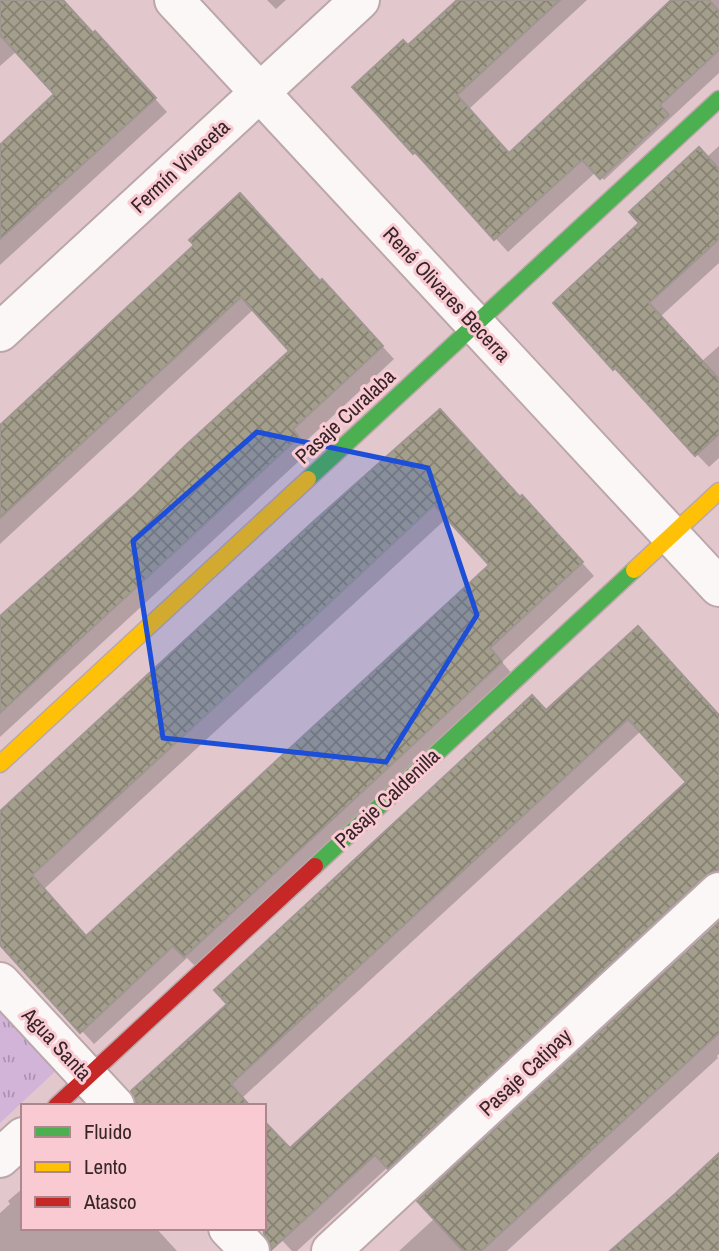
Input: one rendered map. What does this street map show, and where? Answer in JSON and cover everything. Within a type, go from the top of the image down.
[{"type":"street","name":"René Olivares Becerra","points":[[174,0],[719,587]]},
{"type":"street","name":"Fermín Vivaceta","points":[[0,332],[360,0]]},
{"type":"street","name":"Pasaje Curalaba","points":[[0,764],[719,99]]},
{"type":"street","name":"Pasaje Caldenilla","points":[[58,1104],[719,491]]},
{"type":"street","name":"Pasaje Catipay","points":[[331,1251],[719,892]]},
{"type":"street","name":"Agua Santa","points":[[0,982],[113,1104]]},
{"type":"street","points":[[0,1158],[21,1139]]},
{"type":"street","points":[[230,1230],[250,1251]]},
{"type":"highlighted area","points":[[257,432],[428,468],[477,615],[386,762],[163,738],[133,541]]},
{"type":"green space","points":[[0,1000],[60,1067],[0,1123]]},
{"type":"building","points":[[0,0],[63,0],[156,98],[0,239],[0,145],[54,94],[0,35]]},
{"type":"building","points":[[457,0],[560,0],[457,95],[509,153],[671,0],[709,0],[719,11],[719,50],[660,105],[669,115],[600,179],[582,160],[494,240],[352,87],[403,40],[408,45]]},
{"type":"building","points":[[699,147],[719,169],[719,239],[649,303],[719,379],[719,434],[695,456],[553,303],[639,223],[629,212]]},
{"type":"building","points":[[240,193],[383,346],[293,429],[299,437],[0,713],[0,616],[289,351],[241,297],[0,518],[0,425],[194,245],[189,240]]},
{"type":"building","points":[[440,409],[583,562],[490,648],[502,662],[184,957],[173,946],[80,1033],[0,945],[0,811],[314,521]],"holes":[[[434,505],[489,565],[86,936],[32,875]]]},
{"type":"building","points":[[638,626],[719,715],[719,871],[704,876],[388,1169],[375,1155],[271,1250],[264,1234],[266,1123],[290,1148],[686,782],[628,719],[231,1084],[248,1104],[136,1104],[131,1091],[227,1004],[214,990],[532,695],[546,710]]},
{"type":"building","points":[[719,922],[719,1033],[481,1251],[463,1251],[417,1201]]},
{"type":"building","points":[[719,1153],[719,1251],[610,1251],[675,1194]]},
{"type":"traffic: fast","points":[[308,479],[719,99]]},
{"type":"traffic: fast","points":[[315,866],[634,570]]},
{"type":"traffic: slow","points":[[0,764],[308,479]]},
{"type":"traffic: slow","points":[[634,570],[719,491]]},
{"type":"traffic: jam","points":[[58,1104],[315,866]]}]
